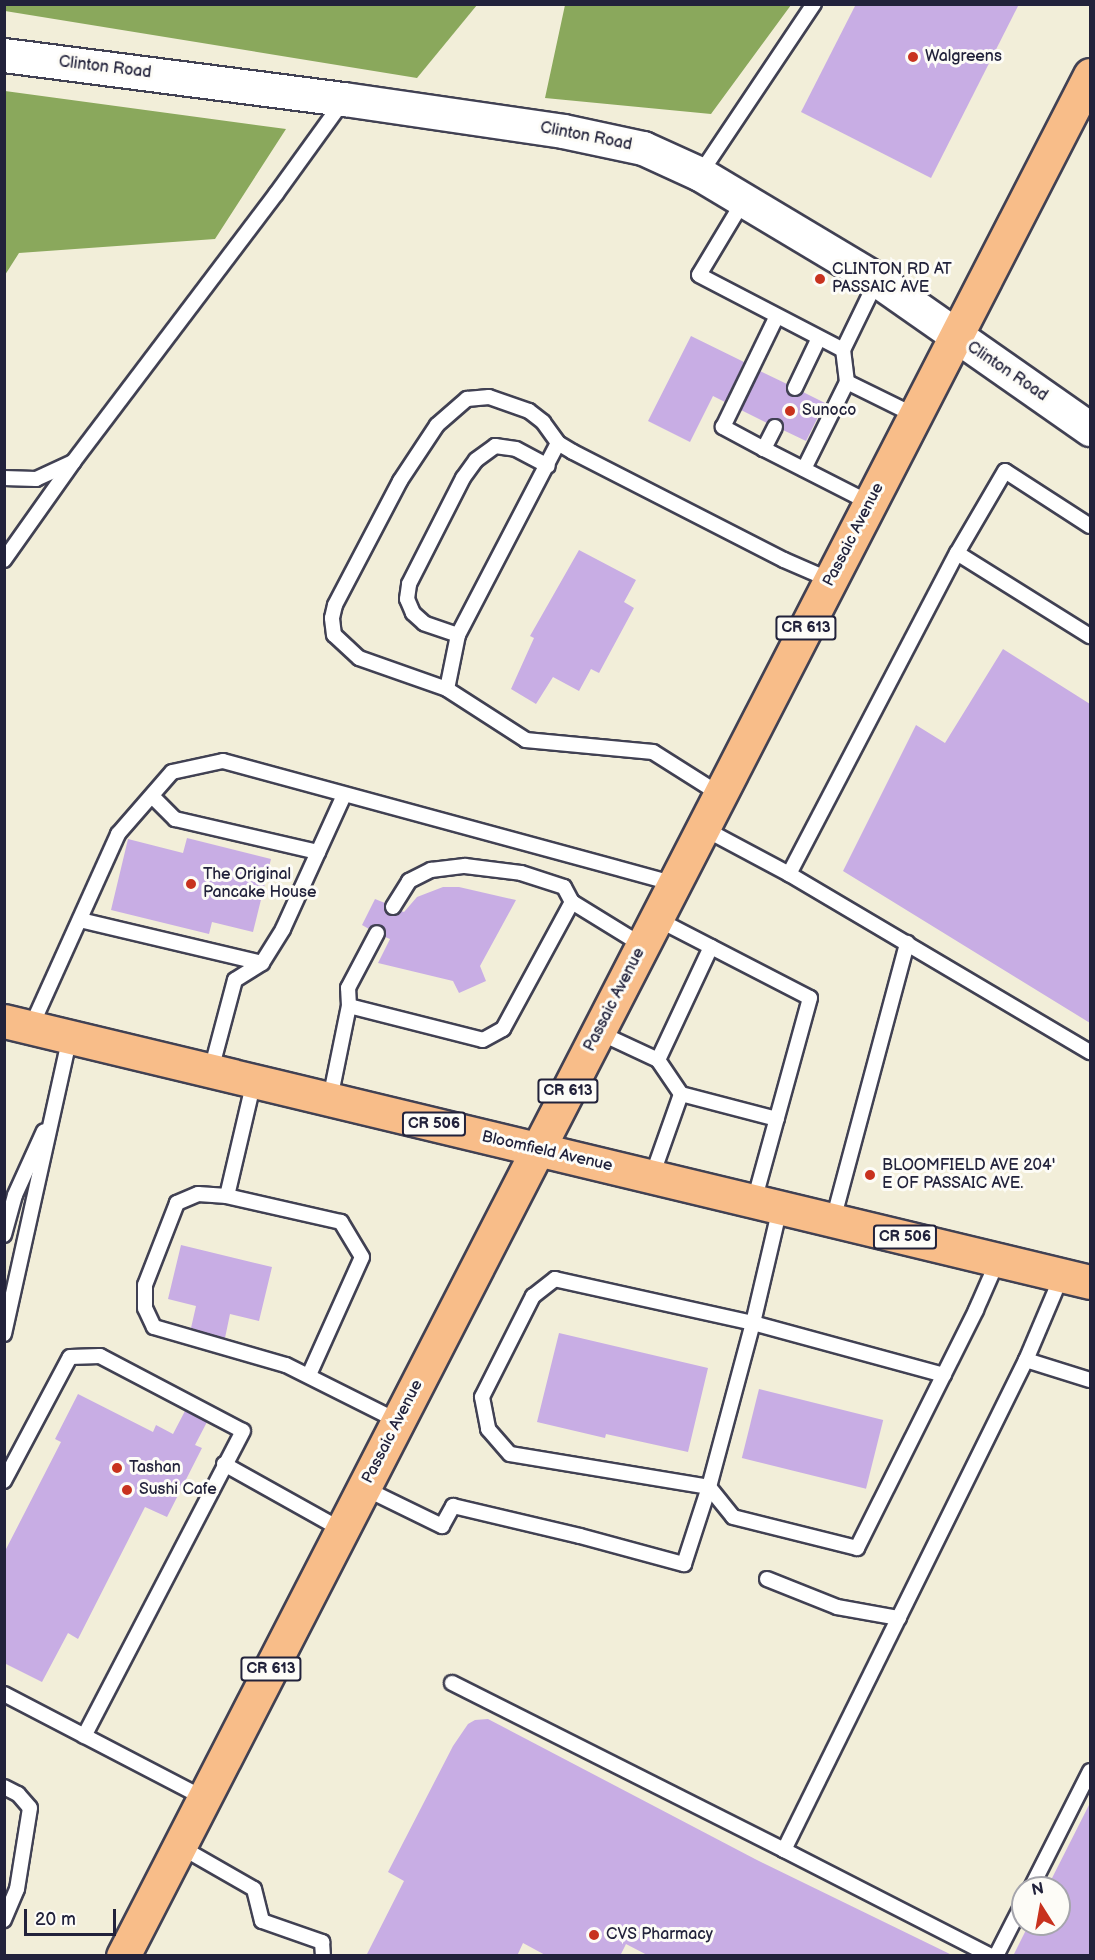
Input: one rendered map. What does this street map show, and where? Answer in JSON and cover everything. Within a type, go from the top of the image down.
[{"type":"main road","name":"Passaic Avenue","points":[[123,1956],[1090,75]]},
{"type":"main road","name":"Bloomfield Avenue","points":[[17,1024],[1076,1279]]},
{"type":"street","name":"Clinton Road","points":[[4,55],[344,99],[563,131],[643,148],[700,174],[877,280],[1090,429]]},
{"type":"lane","points":[[700,174],[814,4]]},
{"type":"lane","points":[[4,560],[74,461],[276,194],[344,99]]},
{"type":"lane","points":[[744,200],[699,275],[843,350]]},
{"type":"lane","points":[[804,469],[847,382],[843,350],[877,280]]},
{"type":"lane","points":[[777,316],[723,427],[870,503]]},
{"type":"lane","points":[[795,388],[819,338]]},
{"type":"lane","points":[[847,382],[914,415]]},
{"type":"lane","points":[[721,795],[653,752],[526,740],[447,689],[359,658],[334,635],[332,618],[335,605],[422,446],[450,411],[467,399],[489,397],[529,411],[543,422],[558,443],[784,560],[831,580]]},
{"type":"lane","points":[[765,449],[776,427]]},
{"type":"lane","points":[[447,689],[458,635],[558,443]]},
{"type":"lane","points":[[458,635],[424,623],[413,614],[407,599],[409,584],[463,478],[476,460],[495,446],[516,449],[548,466]]},
{"type":"lane","points":[[4,478],[36,479],[74,461]]},
{"type":"lane","points":[[789,874],[957,553],[1005,471],[1090,526]]},
{"type":"lane","points":[[957,553],[1090,636]]},
{"type":"lane","points":[[17,1024],[80,920],[118,834],[172,772],[224,761],[675,884]]},
{"type":"lane","points":[[211,1071],[235,980],[262,963],[283,929],[344,795]]},
{"type":"lane","points":[[152,796],[175,819],[318,852]]},
{"type":"lane","points":[[704,828],[789,874],[1090,1052]]},
{"type":"lane","points":[[364,1488],[442,1526],[453,1506],[580,1536],[684,1564],[709,1487],[753,1323],[777,1119],[810,998],[711,947],[650,932],[572,902],[564,886],[521,873],[465,866],[432,870],[409,881],[393,907]]},
{"type":"lane","points":[[350,1006],[483,1040],[503,1029],[572,902]]},
{"type":"lane","points":[[80,920],[262,963]]},
{"type":"lane","points":[[330,1100],[350,1006],[348,988],[377,933]]},
{"type":"lane","points":[[833,1220],[907,943]]},
{"type":"lane","points":[[658,1060],[711,947]]},
{"type":"lane","points":[[598,1032],[658,1060],[681,1094],[777,1119]]},
{"type":"lane","points":[[4,1334],[70,1037]]},
{"type":"lane","points":[[227,1196],[254,1081]]},
{"type":"lane","points":[[652,1177],[681,1094]]},
{"type":"lane","points":[[4,1234],[15,1195],[54,1107]]},
{"type":"lane","points":[[309,1375],[362,1257],[341,1222],[227,1196],[198,1194],[177,1203],[145,1285],[145,1308],[154,1327],[286,1365],[398,1421]]},
{"type":"lane","points":[[944,1375],[753,1323],[555,1279],[533,1296],[482,1397],[488,1429],[510,1454],[709,1487],[733,1517],[857,1548],[944,1375],[998,1260]]},
{"type":"lane","points":[[784,1850],[1026,1360],[1076,1279]]},
{"type":"lane","points":[[4,1481],[70,1357],[100,1356],[243,1431],[84,1736]]},
{"type":"lane","points":[[1026,1360],[1090,1380]]},
{"type":"lane","points":[[224,1464],[342,1530]]},
{"type":"lane","points":[[767,1579],[837,1607],[899,1618]]},
{"type":"lane","points":[[452,1683],[991,1956]]},
{"type":"lane","points":[[4,1694],[204,1798]]},
{"type":"lane","points":[[1037,1876],[1090,1771]]},
{"type":"lane","points":[[4,1787],[18,1794],[30,1808],[17,1889],[4,1920]]},
{"type":"lane","points":[[180,1846],[254,1889],[262,1921],[323,1949]]},
{"type":"lane","points":[[996,1956],[1011,1927]]},
{"type":"green space","points":[[565,4],[791,5],[711,114],[545,98]]},
{"type":"green space","points":[[4,5],[477,5],[417,78],[5,11]]},
{"type":"green space","points":[[5,91],[286,129],[215,239],[19,253],[5,275]]},
{"type":"building","points":[[856,4],[1019,4],[931,178],[801,112]]},
{"type":"building","points":[[691,336],[744,362],[725,402],[713,396],[690,442],[648,421]]},
{"type":"building","points":[[760,371],[787,384],[786,389],[791,396],[796,397],[803,392],[825,403],[806,441],[783,430],[783,423],[778,419],[767,423],[741,410]]},
{"type":"building","points":[[579,550],[636,580],[624,602],[634,608],[599,673],[591,669],[579,691],[553,677],[536,704],[511,689],[534,638],[530,636]]},
{"type":"building","points":[[1003,649],[1090,704],[1090,1023],[843,871],[916,725],[945,743]]},
{"type":"building","name":"The Original Pancake House","points":[[187,838],[271,859],[253,932],[212,922],[209,934],[111,910],[128,839],[183,853]]},
{"type":"building","points":[[443,887],[459,887],[516,900],[480,966],[486,981],[459,993],[453,981],[378,963],[390,939],[385,937],[385,929],[381,925],[373,925],[369,929],[362,925],[375,899],[385,903],[385,912],[393,916],[401,911],[404,912],[417,897]]},
{"type":"building","points":[[181,1245],[272,1267],[259,1321],[230,1314],[225,1338],[191,1328],[196,1306],[168,1299]]},
{"type":"building","points":[[559,1333],[708,1368],[688,1452],[606,1434],[605,1438],[537,1422]]},
{"type":"building","points":[[759,1389],[883,1420],[866,1489],[742,1458]]},
{"type":"building","points":[[78,1394],[153,1432],[156,1425],[173,1434],[185,1411],[207,1422],[195,1445],[202,1448],[167,1517],[145,1507],[78,1639],[68,1633],[42,1682],[4,1663],[4,1553],[61,1442],[55,1439]]},
{"type":"building","points":[[488,1719],[755,1859],[954,1956],[649,1956],[626,1944],[620,1956],[547,1956],[523,1943],[517,1956],[366,1956],[404,1881],[388,1872],[453,1746],[468,1724],[475,1720]]},
{"type":"building","points":[[1090,1803],[1090,1956],[1013,1956],[1023,1936],[1071,1936],[1071,1876],[1053,1876]]},
{"type":"place","name":"Walgreens","points":[[913,57]]},
{"type":"place","name":"CLINTON RD AT PASSAIC AVE","points":[[820,279]]},
{"type":"place","name":"Sunoco","points":[[790,411]]},
{"type":"place","name":"The Original Pancake House","points":[[191,884]]},
{"type":"place","name":"BLOOMFIELD AVE 204' E OF PASSAIC AVE.","points":[[870,1175]]},
{"type":"place","name":"Tashan","points":[[117,1468]]},
{"type":"place","name":"Sushi Cafe","points":[[127,1490]]},
{"type":"place","name":"CVS Pharmacy","points":[[594,1935]]}]
